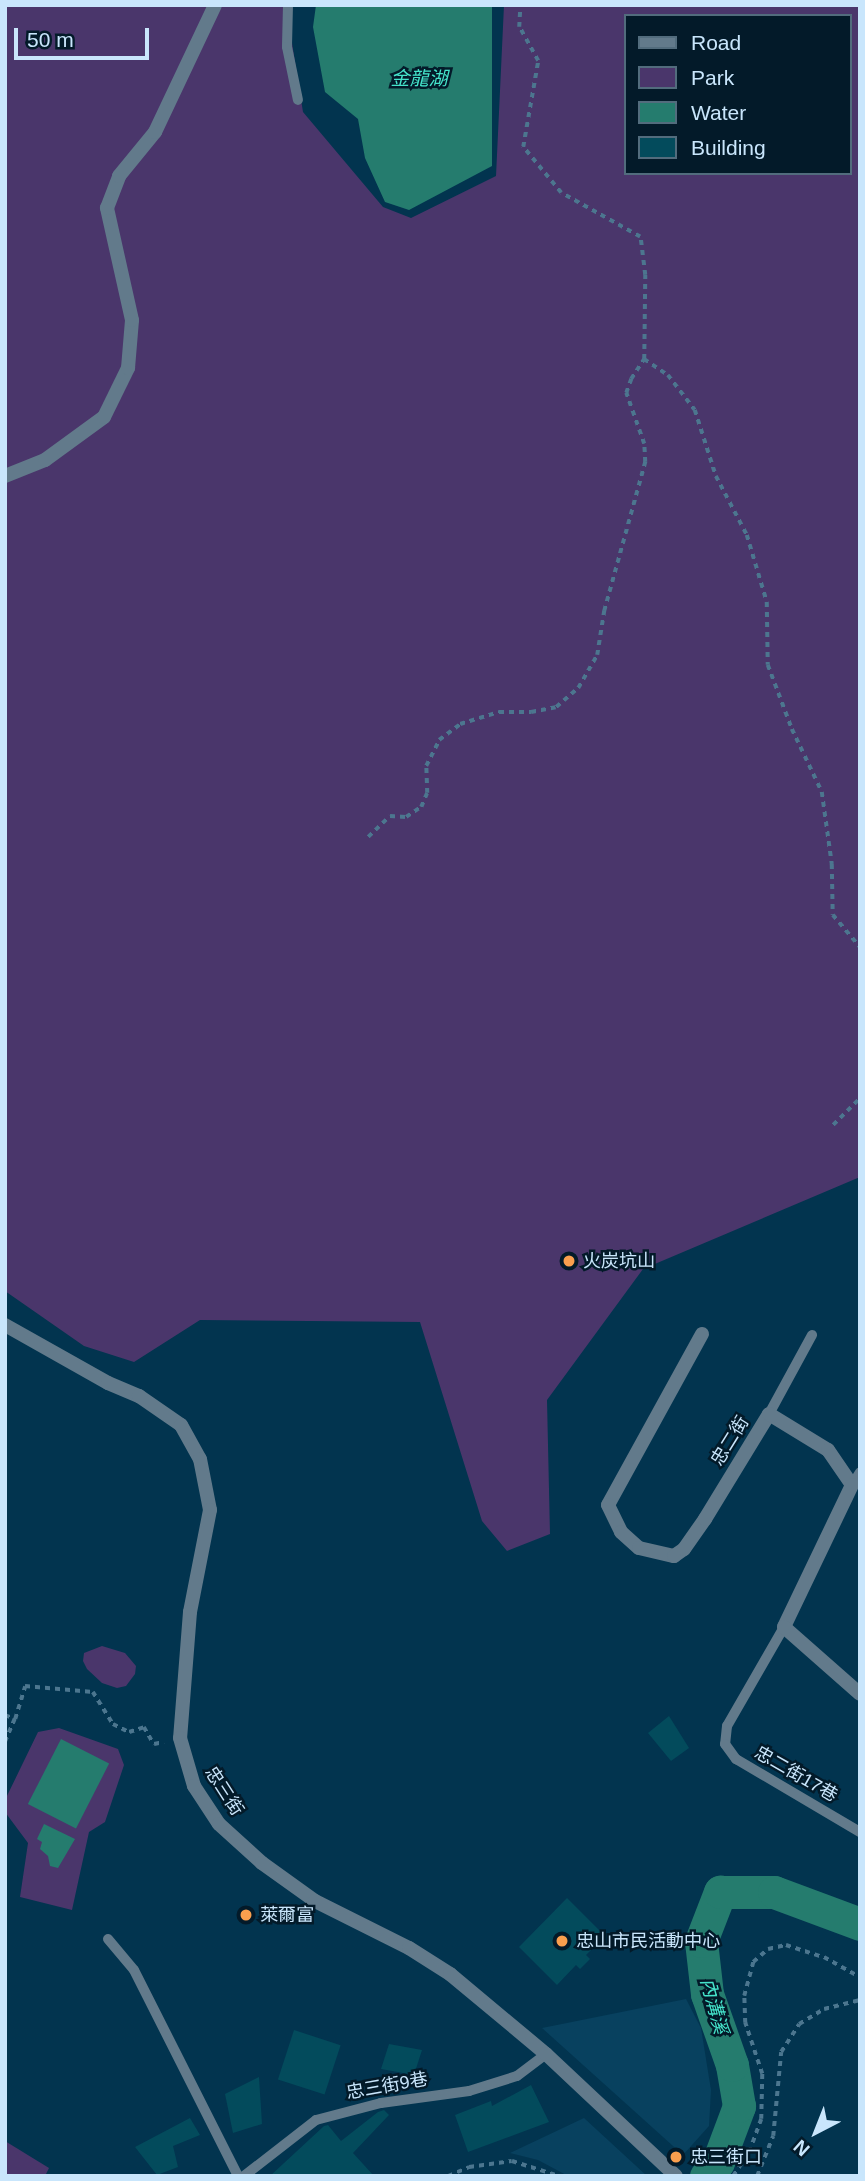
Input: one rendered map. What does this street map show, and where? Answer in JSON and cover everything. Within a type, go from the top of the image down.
[{"type":"street","points":[[5,476],[45,460],[104,417],[128,368],[132,320],[107,208],[119,176],[155,132],[215,5]]},
{"type":"street","name":"忠三街","points":[[5,1325],[108,1383],[139,1396],[181,1424],[200,1459],[210,1510],[190,1612],[180,1738],[186,1766],[200,1796],[219,1824],[262,1863],[315,1902],[409,1948],[450,1974],[546,2054],[672,2172]]},
{"type":"street","name":"忠二街","points":[[702,1334],[608,1505],[621,1532],[639,1548],[659,1555],[674,1556],[684,1549],[769,1414],[828,1450],[856,1479],[784,1627]]},
{"type":"street","points":[[784,1627],[860,1694]]},
{"type":"lane","points":[[288,5],[287,47],[298,100]]},
{"type":"lane","points":[[769,1414],[812,1335]]},
{"type":"lane","name":"忠二街17巷","points":[[784,1627],[727,1726],[725,1744],[736,1759],[860,1832]]},
{"type":"lane","points":[[108,1938],[134,1970],[238,2176]]},
{"type":"lane","name":"忠三街9巷","points":[[244,2176],[316,2120],[381,2103],[468,2091],[517,2076],[546,2054]]},
{"type":"path","points":[[368,837],[390,816],[406,817],[421,807],[427,793],[426,766],[439,740],[460,724],[499,712],[531,712],[556,707],[578,688],[597,656],[604,611],[645,462],[644,444],[626,393],[631,379],[644,359],[645,275],[640,237],[561,193],[523,147],[538,61],[519,27],[520,5]]},
{"type":"path","points":[[644,359],[668,375],[695,410],[716,476],[747,535],[767,602],[768,665],[792,729],[822,792],[832,864],[833,915],[860,947]]},
{"type":"path","points":[[833,1125],[860,1098]]},
{"type":"path","points":[[5,1743],[25,1686],[93,1692],[113,1724],[130,1732],[144,1727],[154,1744],[180,1738]]},
{"type":"path","points":[[5,1715],[15,1719]]},
{"type":"path","points":[[733,2176],[749,2152],[761,2119],[762,2074],[745,2023],[744,1996],[753,1962],[768,1949],[786,1945],[824,1957],[860,1977]]},
{"type":"path","points":[[757,2176],[773,2136],[781,2052],[799,2024],[824,2009],[860,2000]]},
{"type":"path","points":[[448,2176],[469,2166],[512,2161],[559,2176]]},
{"type":"shaded area","points":[[686,1999],[701,2028],[711,2090],[709,2126],[683,2155],[542,2028]]},
{"type":"shaded area","points":[[584,2118],[647,2176],[568,2176],[538,2160],[510,2153]]},
{"type":"green space","points":[[5,5],[286,5],[303,112],[383,207],[411,218],[496,176],[504,5],[860,5],[860,1177],[643,1269],[547,1400],[550,1534],[507,1551],[482,1521],[420,1322],[200,1320],[134,1362],[84,1346],[5,1291]]},
{"type":"green space","points":[[102,1646],[125,1653],[136,1666],[135,1674],[126,1686],[117,1688],[102,1683],[87,1669],[83,1661],[84,1653]]},
{"type":"green space","points":[[59,1728],[118,1749],[124,1765],[105,1822],[89,1832],[72,1910],[20,1897],[28,1843],[5,1812],[5,1800],[38,1732]]},
{"type":"green space","points":[[5,2141],[49,2168],[45,2176],[5,2176]]},
{"type":"water","name":"金龍湖","points":[[316,5],[492,5],[492,166],[409,210],[385,202],[365,158],[358,119],[325,92],[313,27]]},
{"type":"water","points":[[61,1739],[109,1764],[76,1829],[28,1804]]},
{"type":"water","points":[[44,1824],[75,1839],[58,1868],[50,1866],[48,1856],[40,1849],[42,1842],[37,1839]]},
{"type":"building","points":[[669,1716],[689,1748],[671,1761],[648,1733]]},
{"type":"building","name":"忠山市民活動中心","points":[[567,1898],[605,1936],[586,1955],[590,1959],[580,1969],[576,1965],[557,1985],[519,1947]]},
{"type":"building","points":[[294,2030],[341,2045],[325,2095],[278,2079]]},
{"type":"building","points":[[389,2044],[422,2050],[414,2075],[381,2069]]},
{"type":"building","points":[[259,2077],[262,2124],[233,2133],[225,2094]]},
{"type":"building","points":[[531,2085],[549,2122],[468,2152],[455,2115],[491,2101],[492,2106]]},
{"type":"building","points":[[384,2110],[389,2115],[353,2153],[374,2176],[270,2176],[324,2126],[328,2125],[341,2141]]},
{"type":"building","points":[[190,2118],[200,2135],[173,2146],[178,2167],[157,2175],[135,2147]]},
{"type":"waterway","name":"內溝溪","points":[[706,2176],[718,2162],[739,2106],[732,2065],[707,1994],[701,1941],[720,1892],[774,1892],[860,1924]]},
{"type":"place","name":"火炭坑山","points":[[569,1261]]},
{"type":"place","name":"萊爾富","points":[[246,1915]]},
{"type":"place","name":"忠山市民活動中心","points":[[562,1941]]},
{"type":"place","name":"忠三街口","points":[[676,2157]]}]
